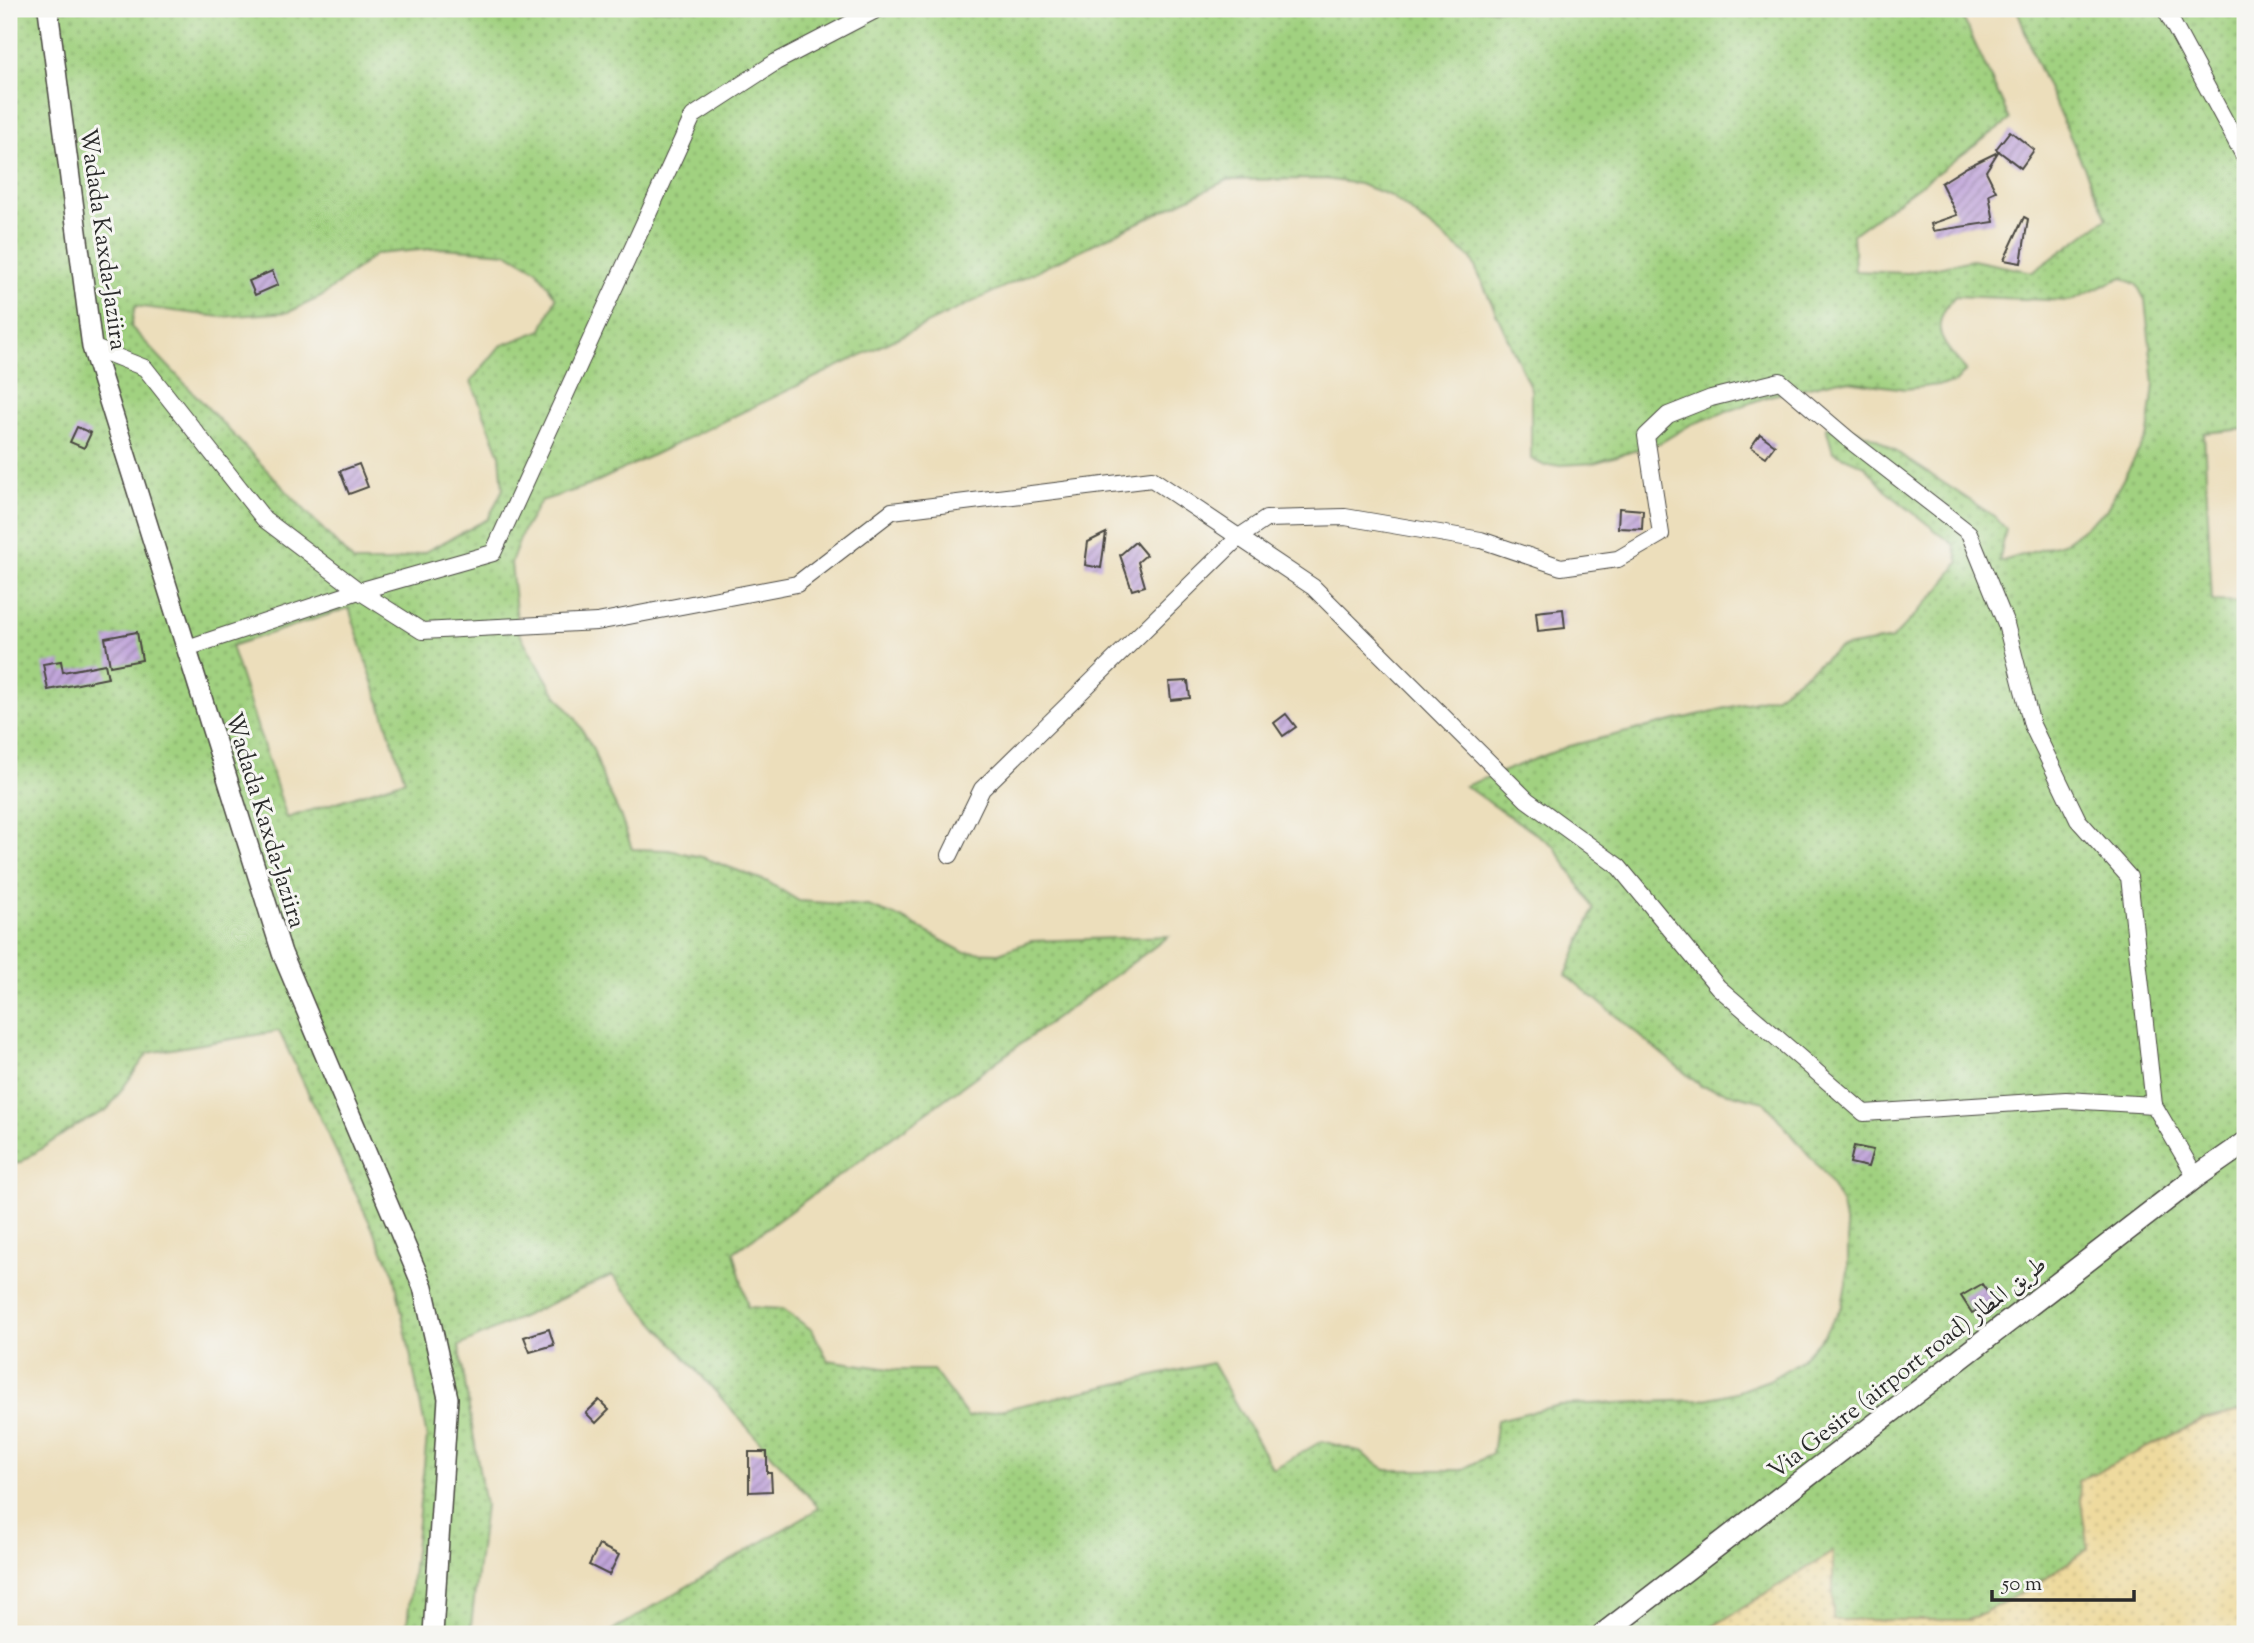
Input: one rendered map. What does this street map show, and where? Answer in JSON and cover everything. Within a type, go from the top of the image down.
[{"type":"main road","name":"Via Gesire (airport road) طريق المطار","points":[[1603,1634],[2196,1177],[2245,1143]]},
{"type":"street","name":"Wadada Kaxda-Jaziira","points":[[48,9],[92,347],[282,953],[424,1287],[448,1398],[433,1634]]},
{"type":"street","points":[[187,648],[359,592],[493,553],[693,116],[776,62],[878,9]]},
{"type":"street","points":[[2165,9],[2245,158]]},
{"type":"street","points":[[92,347],[145,368],[264,519],[359,592],[422,631],[597,622],[797,584],[892,511],[1152,479],[1313,587],[1527,800],[1619,867],[1718,987],[1864,1113],[2066,1100],[2154,1105]]},
{"type":"street","points":[[950,855],[982,789],[1240,537],[1266,519],[1345,517],[1481,540],[1562,567],[1618,559],[1661,534],[1646,436],[1668,415],[1711,398],[1780,381],[1848,439],[1969,533],[2006,624],[2032,725],[2078,820],[2129,877],[2154,1105],[2196,1177]]},
{"type":"green space","points":[[9,9],[1959,9],[2010,120],[1853,234],[1855,271],[1908,273],[1972,260],[2033,272],[2107,218],[2035,59],[2017,9],[2245,9],[2245,429],[2204,433],[2212,601],[2245,602],[2245,1410],[2203,1420],[2088,1549],[2030,1589],[1969,1620],[1833,1620],[1833,1552],[1701,1634],[607,1634],[819,1508],[612,1275],[459,1346],[485,1506],[470,1634],[406,1634],[427,1437],[394,1274],[279,1031],[148,1053],[107,1110],[77,1125],[21,1162],[9,1166]],"holes":[[[1325,179],[1359,184],[1391,196],[1471,258],[1531,389],[1531,459],[1545,466],[1594,463],[1660,443],[1690,425],[1769,396],[1840,380],[1905,389],[1955,383],[1966,370],[1945,344],[1940,327],[1941,317],[1955,296],[2070,301],[2122,277],[2137,285],[2145,300],[2154,384],[2148,434],[2106,510],[2066,542],[1999,562],[2006,529],[1995,517],[1877,439],[1844,425],[1826,427],[1833,452],[1865,466],[1887,492],[1954,545],[1959,562],[1939,590],[1892,639],[1839,648],[1776,696],[1569,746],[1465,786],[1554,846],[1594,909],[1566,975],[1701,1086],[1764,1102],[1825,1174],[1842,1205],[1848,1238],[1848,1272],[1842,1306],[1823,1336],[1799,1362],[1769,1380],[1736,1392],[1701,1400],[1560,1405],[1497,1420],[1492,1454],[1461,1470],[1386,1470],[1358,1451],[1322,1441],[1273,1469],[1212,1363],[968,1417],[933,1370],[897,1370],[828,1360],[812,1330],[782,1309],[748,1307],[734,1252],[1169,936],[1031,941],[999,953],[963,952],[901,918],[868,906],[799,901],[768,882],[702,857],[668,850],[632,849],[593,749],[576,719],[554,692],[518,631],[511,563],[523,531],[541,501],[588,486],[1227,180]],[[442,248],[508,253],[537,270],[556,298],[542,330],[500,346],[471,381],[500,455],[503,489],[488,519],[425,552],[389,562],[354,562],[131,327],[135,306],[221,317],[289,312],[321,297],[376,254]],[[349,608],[405,780],[287,818],[231,646]]]},
{"type":"sand","points":[[2245,1410],[2245,1634],[1701,1634],[1833,1552],[1833,1620],[1969,1620],[2030,1589],[2088,1549],[2078,1481],[2203,1420]]},
{"type":"building","points":[[2010,131],[2034,150],[2021,168],[1996,149]]},
{"type":"building","points":[[1998,152],[1986,171],[1996,191],[1989,194],[1994,222],[1933,231],[1931,224],[1957,215],[1941,183]]},
{"type":"building","points":[[2024,217],[2028,219],[2021,263],[2004,260]]},
{"type":"building","points":[[272,271],[278,285],[255,295],[249,281]]},
{"type":"building","points":[[77,427],[91,433],[84,448],[70,442]]},
{"type":"building","points":[[1760,434],[1775,445],[1766,457],[1751,447]]},
{"type":"building","points":[[359,464],[368,487],[349,494],[340,471]]},
{"type":"building","points":[[1619,508],[1643,510],[1642,529],[1618,528]]},
{"type":"building","points":[[1106,533],[1101,568],[1085,565],[1088,542]]},
{"type":"building","points":[[1135,542],[1146,555],[1138,562],[1145,586],[1132,590],[1120,555]]},
{"type":"building","points":[[1563,609],[1565,628],[1538,631],[1536,612]]},
{"type":"building","points":[[137,632],[142,660],[110,666],[105,638]]},
{"type":"building","points":[[61,661],[63,672],[105,664],[108,678],[48,690],[43,664]]},
{"type":"building","points":[[1188,681],[1190,698],[1171,700],[1169,682]]},
{"type":"building","points":[[1286,714],[1296,727],[1283,736],[1274,723]]},
{"type":"building","points":[[1854,1146],[1873,1150],[1868,1167],[1850,1163]]},
{"type":"building","points":[[1982,1284],[1993,1301],[1972,1313],[1961,1296]]},
{"type":"building","points":[[549,1329],[554,1345],[530,1352],[524,1337]]},
{"type":"building","points":[[599,1400],[609,1410],[596,1423],[586,1413]]},
{"type":"building","points":[[749,1452],[767,1452],[767,1473],[771,1473],[772,1491],[749,1492]]},
{"type":"building","points":[[599,1545],[619,1555],[609,1575],[589,1565]]}]
